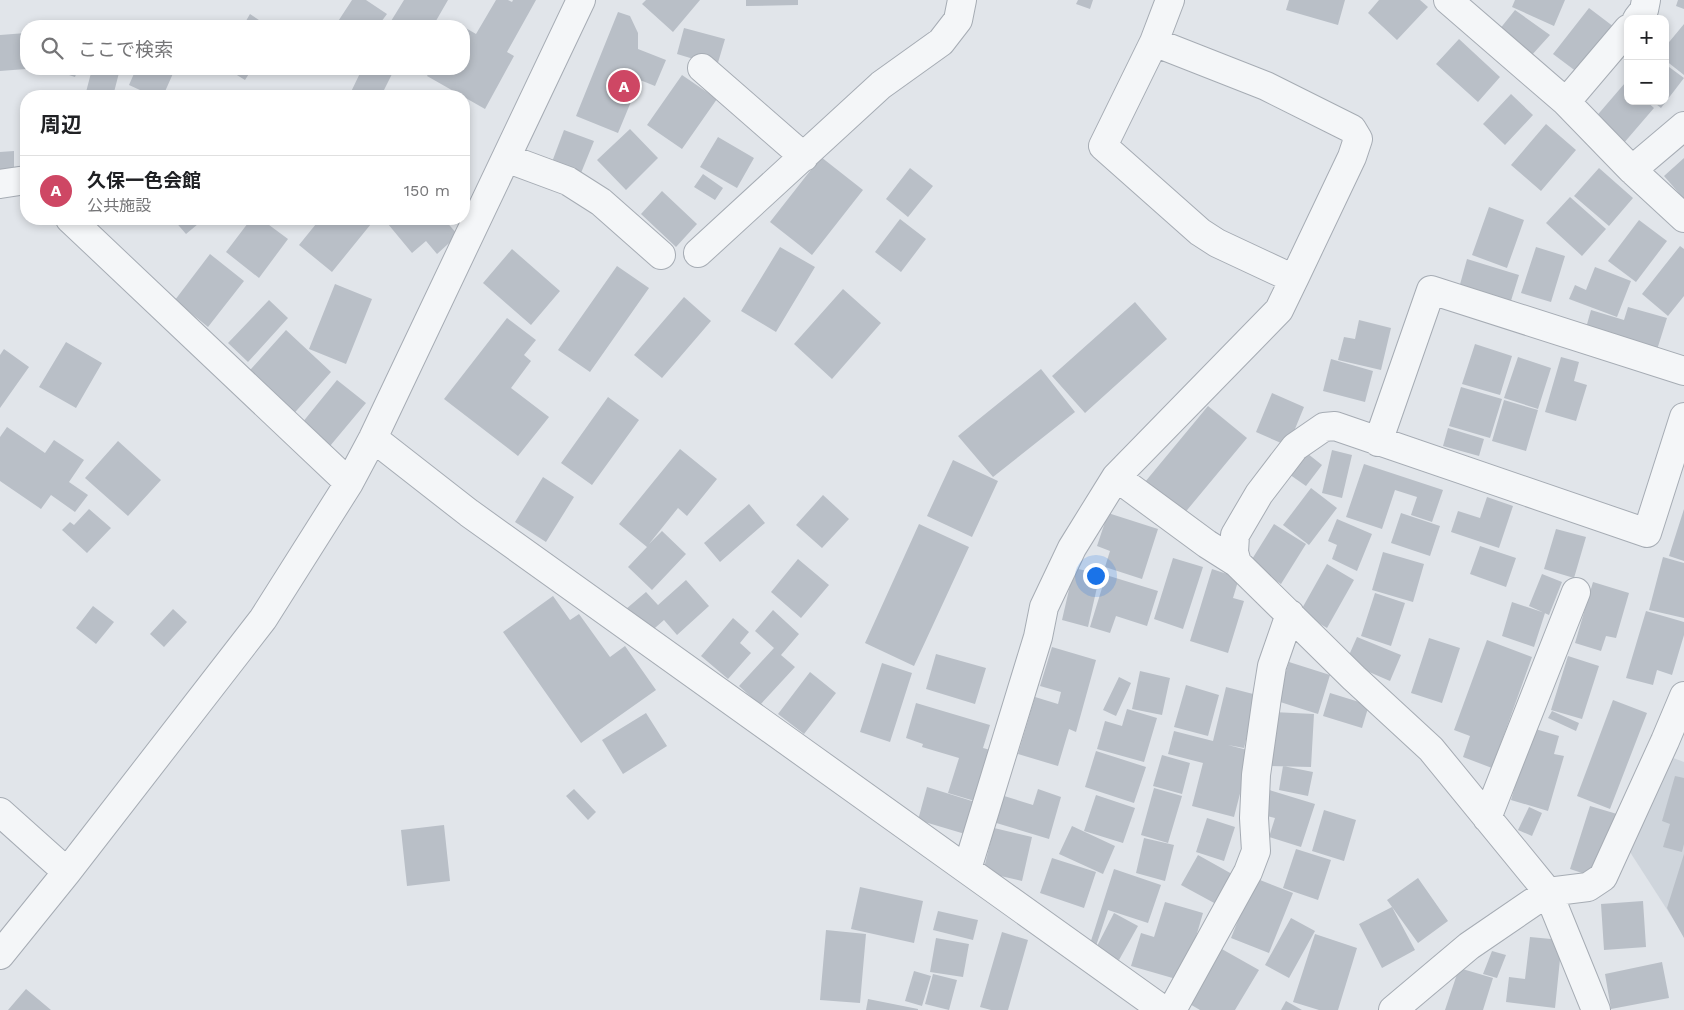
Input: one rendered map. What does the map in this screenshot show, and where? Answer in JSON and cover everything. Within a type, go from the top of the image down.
[{"type":"street","points":[[0,955],[67,872],[262,619],[349,483],[373,438],[581,0]]},
{"type":"street","points":[[698,253],[881,85],[941,42],[958,20],[962,0]]},
{"type":"street","points":[[1170,0],[1154,42],[1103,146],[1200,232],[1217,244],[1294,278]]},
{"type":"street","points":[[1640,15],[1644,10],[1646,0]]},
{"type":"street","points":[[1454,2],[1566,102],[1632,170],[1684,218]]},
{"type":"street","points":[[1566,102],[1624,34]]},
{"type":"street","points":[[967,869],[1038,637],[1044,606],[1072,548],[1116,477],[1279,310],[1352,158],[1358,138],[1352,130],[1266,86],[1154,42]]},
{"type":"street","points":[[702,68],[804,157]]},
{"type":"street","points":[[1632,170],[1684,126]]},
{"type":"street","points":[[506,158],[568,181],[600,202],[661,255]]},
{"type":"street","points":[[0,184],[20,181]]},
{"type":"street","points":[[76,225],[349,483]]},
{"type":"street","points":[[1378,442],[1431,290],[1684,371]]},
{"type":"street","points":[[1237,563],[1234,552],[1235,535],[1260,494],[1295,447],[1324,427],[1335,426],[1647,533],[1684,417]]},
{"type":"street","points":[[373,438],[469,513],[1163,1010]]},
{"type":"street","points":[[1116,477],[1206,544],[1237,563],[1430,750],[1548,892],[1596,1010]]},
{"type":"street","points":[[1487,818],[1576,592]]},
{"type":"street","points":[[1172,1010],[1248,872],[1256,851],[1254,818],[1256,775],[1267,697],[1272,666],[1290,614]]},
{"type":"street","points":[[1393,1010],[1468,946],[1548,892],[1588,887],[1603,877],[1675,744],[1684,696]]},
{"type":"street","points":[[0,812],[67,872]]},
{"type":"shaded area","points":[[1668,756],[1684,762],[1684,936],[1630,852]]},
{"type":"building","points":[[352,0],[366,0],[387,14],[382,20],[339,20]]},
{"type":"building","points":[[404,0],[448,0],[436,20],[392,20]]},
{"type":"building","points":[[496,0],[512,2],[513,0],[536,0],[507,52],[514,56],[485,109],[470,100],[470,90],[452,90],[427,76],[470,75],[470,30],[476,34]]},
{"type":"building","points":[[646,0],[700,0],[673,32],[642,4]]},
{"type":"building","points":[[746,0],[798,0],[798,5],[746,6]]},
{"type":"building","points":[[1078,0],[1093,0],[1090,9],[1076,4]]},
{"type":"building","points":[[1289,0],[1345,0],[1338,25],[1286,10]]},
{"type":"building","points":[[1379,0],[1420,0],[1428,7],[1397,40],[1368,13]]},
{"type":"building","points":[[1515,0],[1565,0],[1554,26],[1512,7]]},
{"type":"building","points":[[1678,0],[1684,0],[1684,9],[1676,6]]},
{"type":"building","points":[[1589,8],[1618,30],[1581,75],[1553,54]]},
{"type":"building","points":[[1515,10],[1550,35],[1531,56],[1499,30]]},
{"type":"building","points":[[618,12],[630,16],[638,33],[638,49],[666,60],[655,86],[640,80],[618,133],[576,116]]},
{"type":"building","points":[[250,14],[259,20],[246,20]]},
{"type":"building","points":[[1684,24],[1684,75],[1669,63],[1669,42]]},
{"type":"building","points":[[684,28],[725,39],[717,66],[677,54]]},
{"type":"building","points":[[20,33],[20,69],[0,71],[0,35]]},
{"type":"building","points":[[1459,39],[1500,77],[1478,102],[1436,64]]},
{"type":"building","points":[[1669,67],[1684,78],[1669,98]]},
{"type":"building","points":[[90,75],[118,75],[115,90],[87,90]]},
{"type":"building","points":[[133,75],[172,75],[166,90],[140,90],[129,85]]},
{"type":"building","points":[[237,75],[248,75],[245,80]]},
{"type":"building","points":[[359,75],[392,75],[384,90],[352,90]]},
{"type":"building","points":[[682,75],[717,99],[682,149],[647,125]]},
{"type":"building","points":[[1624,84],[1624,105],[1651,105],[1654,108],[1623,144],[1594,119]]},
{"type":"building","points":[[1511,94],[1533,115],[1505,145],[1483,124]]},
{"type":"building","points":[[1546,124],[1576,150],[1541,191],[1511,165]]},
{"type":"building","points":[[630,129],[658,158],[626,190],[597,160]]},
{"type":"building","points":[[564,130],[594,141],[581,173],[552,162]]},
{"type":"building","points":[[718,137],[754,158],[737,188],[700,167]]},
{"type":"building","points":[[14,151],[14,179],[0,179],[0,152]]},
{"type":"building","points":[[821,157],[863,190],[812,255],[770,222]]},
{"type":"building","points":[[1684,158],[1684,199],[1664,176]]},
{"type":"building","points":[[910,168],[933,186],[908,217],[886,199]]},
{"type":"building","points":[[1599,168],[1633,198],[1609,226],[1574,196]]},
{"type":"building","points":[[703,174],[723,188],[715,200],[694,187]]},
{"type":"building","points":[[662,191],[697,224],[676,247],[641,214]]},
{"type":"building","points":[[1570,197],[1606,229],[1582,256],[1546,223]]},
{"type":"building","points":[[1489,207],[1524,220],[1507,268],[1472,255]]},
{"type":"building","points":[[900,219],[926,239],[901,272],[875,252]]},
{"type":"building","points":[[1639,220],[1667,241],[1636,282],[1608,261]]},
{"type":"building","points":[[178,225],[197,225],[186,234]]},
{"type":"building","points":[[246,225],[269,225],[288,239],[259,278],[226,252]]},
{"type":"building","points":[[315,225],[370,225],[332,272],[299,245]]},
{"type":"building","points":[[389,225],[449,225],[458,235],[437,254],[426,241],[412,253]]},
{"type":"building","points":[[1680,246],[1684,249],[1684,296],[1668,316],[1642,294]]},
{"type":"building","points":[[780,247],[815,267],[776,332],[741,311]]},
{"type":"building","points":[[1536,247],[1565,256],[1551,302],[1521,293]]},
{"type":"building","points":[[512,249],[560,291],[531,325],[483,283]]},
{"type":"building","points":[[210,254],[244,281],[208,327],[175,300]]},
{"type":"building","points":[[1467,259],[1519,275],[1510,304],[1459,288]]},
{"type":"building","points":[[617,266],[649,288],[590,372],[558,350]]},
{"type":"building","points":[[1595,267],[1631,281],[1617,317],[1569,299],[1575,285],[1586,290]]},
{"type":"building","points":[[335,284],[372,299],[346,364],[309,349]]},
{"type":"building","points":[[843,289],[881,323],[832,379],[794,344]]},
{"type":"building","points":[[684,297],[711,321],[662,378],[634,355]]},
{"type":"building","points":[[269,300],[288,318],[248,362],[228,343]]},
{"type":"building","points":[[1135,302],[1167,339],[1085,413],[1052,376]]},
{"type":"building","points":[[1628,307],[1667,318],[1655,356],[1584,335],[1591,310],[1624,320]]},
{"type":"building","points":[[507,318],[536,340],[524,355],[531,361],[511,388],[549,417],[518,456],[444,399]]},
{"type":"building","points":[[1359,320],[1391,328],[1381,370],[1338,360],[1344,337],[1355,339]]},
{"type":"building","points":[[286,330],[331,372],[289,419],[243,378]]},
{"type":"building","points":[[66,342],[102,363],[76,408],[39,387]]},
{"type":"building","points":[[1475,344],[1512,356],[1500,395],[1462,384]]},
{"type":"building","points":[[4,349],[29,367],[0,408],[0,355]]},
{"type":"building","points":[[1518,357],[1551,368],[1538,409],[1504,398]]},
{"type":"building","points":[[1561,357],[1579,362],[1574,381],[1587,385],[1576,421],[1545,412]]},
{"type":"building","points":[[1331,359],[1373,371],[1365,402],[1323,391]]},
{"type":"building","points":[[1041,369],[1075,412],[993,477],[958,436]]},
{"type":"building","points":[[337,380],[366,403],[330,446],[302,423]]},
{"type":"building","points":[[1461,387],[1502,399],[1490,438],[1449,426]]},
{"type":"building","points":[[1272,393],[1304,407],[1288,446],[1256,432]]},
{"type":"building","points":[[608,397],[639,420],[592,485],[561,463]]},
{"type":"building","points":[[1504,400],[1538,410],[1526,451],[1492,441]]},
{"type":"building","points":[[1208,406],[1247,438],[1183,515],[1145,482]]},
{"type":"building","points":[[7,427],[45,453],[54,440],[84,460],[69,482],[88,495],[75,512],[51,495],[41,509],[0,481],[0,437]]},
{"type":"building","points":[[1448,428],[1484,439],[1479,456],[1443,446]]},
{"type":"building","points":[[118,441],[161,480],[128,516],[85,478]]},
{"type":"building","points":[[680,449],[717,479],[687,516],[678,508],[649,544],[662,531],[686,554],[652,590],[628,567],[647,547],[619,524]]},
{"type":"building","points":[[1303,450],[1322,465],[1306,486],[1286,472]]},
{"type":"building","points":[[1332,450],[1352,455],[1342,498],[1322,493]]},
{"type":"building","points":[[953,460],[998,481],[972,537],[927,516]]},
{"type":"building","points":[[1364,464],[1443,490],[1432,522],[1411,515],[1417,497],[1395,490],[1382,529],[1346,517]]},
{"type":"building","points":[[543,477],[574,497],[546,542],[515,522]]},
{"type":"building","points":[[1311,488],[1337,508],[1309,545],[1283,525]]},
{"type":"building","points":[[823,495],[849,519],[822,548],[796,525]]},
{"type":"building","points":[[1487,497],[1513,506],[1499,548],[1451,532],[1458,511],[1480,518]]},
{"type":"building","points":[[749,504],[765,523],[720,562],[704,543]]},
{"type":"building","points":[[89,509],[111,528],[87,553],[62,530],[70,522],[74,525]]},
{"type":"building","points":[[1684,509],[1684,561],[1669,556]]},
{"type":"building","points":[[1108,513],[1158,529],[1142,579],[1105,567],[1110,551],[1097,546]]},
{"type":"building","points":[[1401,513],[1440,526],[1430,556],[1391,543]]},
{"type":"building","points":[[1337,519],[1372,534],[1357,571],[1332,559],[1337,545],[1328,541]]},
{"type":"building","points":[[919,524],[969,547],[914,666],[865,643]]},
{"type":"building","points":[[1274,524],[1306,544],[1281,584],[1249,564]]},
{"type":"building","points":[[1556,529],[1586,537],[1574,578],[1544,569]]},
{"type":"building","points":[[1480,546],[1516,558],[1506,587],[1470,574]]},
{"type":"building","points":[[1383,552],[1424,564],[1413,602],[1372,590]]},
{"type":"building","points":[[1663,557],[1684,563],[1684,618],[1649,610]]},
{"type":"building","points":[[1173,558],[1203,567],[1183,629],[1154,619]]},
{"type":"building","points":[[798,559],[829,585],[801,618],[771,592]]},
{"type":"building","points":[[1327,564],[1354,580],[1327,628],[1300,612]]},
{"type":"building","points":[[1074,568],[1100,574],[1088,627],[1062,620]]},
{"type":"building","points":[[1212,569],[1239,578],[1233,598],[1244,601],[1228,653],[1190,641]]},
{"type":"building","points":[[1542,574],[1562,582],[1549,615],[1529,606]]},
{"type":"building","points":[[1106,575],[1158,591],[1147,626],[1116,616],[1110,633],[1090,627]]},
{"type":"building","points":[[686,580],[709,606],[677,635],[664,620],[648,634],[626,609],[646,592],[658,605]]},
{"type":"building","points":[[1593,582],[1629,593],[1616,638],[1606,636],[1601,651],[1575,643]]},
{"type":"building","points":[[1375,593],[1405,603],[1391,646],[1361,636]]},
{"type":"building","points":[[553,596],[570,620],[579,614],[610,657],[625,646],[656,690],[581,743],[503,632]]},
{"type":"building","points":[[1512,602],[1545,613],[1534,647],[1502,636]]},
{"type":"building","points":[[93,606],[114,622],[96,644],[76,628]]},
{"type":"building","points":[[173,609],[187,622],[164,647],[150,634]]},
{"type":"building","points":[[773,610],[799,634],[781,655],[795,667],[760,705],[739,686],[774,648],[755,631]]},
{"type":"building","points":[[1646,611],[1684,622],[1684,635],[1672,675],[1657,670],[1653,685],[1626,678]]},
{"type":"building","points":[[733,618],[749,632],[740,643],[751,653],[728,679],[701,656]]},
{"type":"building","points":[[1357,637],[1401,655],[1390,681],[1346,662]]},
{"type":"building","points":[[1429,638],[1460,648],[1442,703],[1411,693]]},
{"type":"building","points":[[1487,640],[1532,657],[1492,768],[1463,757],[1470,736],[1454,730]]},
{"type":"building","points":[[1052,647],[1096,660],[1076,732],[1069,729],[1058,766],[1018,754],[1035,697],[1058,704],[1061,692],[1040,686]]},
{"type":"building","points":[[936,654],[986,668],[975,704],[926,689]]},
{"type":"building","points":[[1568,656],[1599,666],[1582,719],[1551,710]]},
{"type":"building","points":[[1289,662],[1330,675],[1318,714],[1277,701]]},
{"type":"building","points":[[882,663],[912,673],[890,742],[860,732]]},
{"type":"building","points":[[1140,671],[1170,678],[1162,715],[1132,709]]},
{"type":"building","points":[[810,672],[836,693],[804,734],[778,714]]},
{"type":"building","points":[[1119,677],[1131,683],[1116,716],[1103,710]]},
{"type":"building","points":[[1186,685],[1219,695],[1208,736],[1174,727]]},
{"type":"building","points":[[1226,687],[1257,695],[1244,748],[1228,745],[1251,751],[1234,817],[1192,806],[1203,763],[1168,754],[1174,731],[1213,741]]},
{"type":"building","points":[[1330,693],[1369,705],[1362,728],[1323,716]]},
{"type":"building","points":[[1613,700],[1647,713],[1610,809],[1577,796]]},
{"type":"building","points":[[916,703],[990,725],[983,748],[994,751],[978,802],[948,793],[959,758],[922,747],[923,744],[906,738]]},
{"type":"building","points":[[1127,709],[1157,718],[1144,762],[1097,749],[1105,721],[1122,726]]},
{"type":"building","points":[[1552,711],[1579,723],[1576,731],[1548,718]]},
{"type":"building","points":[[1273,712],[1314,714],[1311,767],[1270,766]]},
{"type":"building","points":[[646,713],[667,746],[623,774],[602,740]]},
{"type":"building","points":[[1532,728],[1559,736],[1554,754],[1564,756],[1548,811],[1511,800]]},
{"type":"building","points":[[1096,751],[1146,767],[1134,803],[1085,787]]},
{"type":"building","points":[[1162,755],[1190,763],[1182,794],[1153,786]]},
{"type":"building","points":[[1283,766],[1313,772],[1308,796],[1279,790]]},
{"type":"building","points":[[1675,776],[1684,778],[1684,844],[1682,852],[1663,847],[1670,824],[1662,821]]},
{"type":"building","points":[[927,787],[975,802],[965,834],[918,820]]},
{"type":"building","points":[[1154,788],[1182,796],[1168,843],[1141,835]]},
{"type":"building","points":[[574,789],[596,812],[588,820],[566,796]]},
{"type":"building","points":[[1038,789],[1061,797],[1049,839],[993,822],[1001,795],[1033,805]]},
{"type":"building","points":[[1266,789],[1315,804],[1301,847],[1269,837],[1275,818],[1259,814]]},
{"type":"building","points":[[1096,795],[1135,808],[1123,843],[1084,831]]},
{"type":"building","points":[[1590,806],[1617,814],[1597,878],[1570,869]]},
{"type":"building","points":[[1529,807],[1542,813],[1532,836],[1518,830]]},
{"type":"building","points":[[1324,810],[1356,820],[1344,861],[1312,851]]},
{"type":"building","points":[[1207,818],[1235,827],[1224,861],[1196,852]]},
{"type":"building","points":[[444,825],[450,881],[407,886],[401,830]]},
{"type":"building","points":[[1072,826],[1115,846],[1103,874],[1059,854]]},
{"type":"building","points":[[994,828],[1032,837],[1022,881],[983,872]]},
{"type":"building","points":[[1144,838],[1174,845],[1165,881],[1136,873]]},
{"type":"building","points":[[1296,849],[1331,860],[1318,900],[1283,888]]},
{"type":"building","points":[[1684,854],[1684,938],[1667,908]]},
{"type":"building","points":[[1198,855],[1232,874],[1216,904],[1181,885]]},
{"type":"building","points":[[1052,858],[1096,872],[1084,908],[1040,893]]},
{"type":"building","points":[[1114,869],[1161,885],[1148,923],[1108,910],[1095,949],[1089,947]]},
{"type":"building","points":[[1255,878],[1293,893],[1269,953],[1231,938]]},
{"type":"building","points":[[1418,878],[1448,921],[1418,943],[1387,900]]},
{"type":"building","points":[[860,887],[923,901],[914,943],[851,929]]},
{"type":"building","points":[[1643,901],[1646,947],[1604,950],[1601,904]]},
{"type":"building","points":[[1165,902],[1203,913],[1183,981],[1131,966],[1141,933],[1154,937]]},
{"type":"building","points":[[1392,907],[1415,950],[1382,968],[1359,924]]},
{"type":"building","points":[[938,911],[978,920],[973,940],[933,930]]},
{"type":"building","points":[[1114,913],[1138,926],[1119,960],[1096,948]]},
{"type":"building","points":[[1291,918],[1315,931],[1289,978],[1265,965]]},
{"type":"building","points":[[826,930],[866,934],[860,1003],[820,1000]]},
{"type":"building","points":[[1002,932],[1028,940],[1008,1010],[991,1010],[980,1007]]},
{"type":"building","points":[[1315,934],[1357,948],[1338,1010],[1319,1010],[1293,1002]]},
{"type":"building","points":[[1530,937],[1562,940],[1555,1008],[1506,1002],[1509,977],[1525,979]]},
{"type":"building","points":[[936,938],[969,944],[963,977],[930,972]]},
{"type":"building","points":[[1220,948],[1259,970],[1235,1010],[1200,1010],[1188,1003]]},
{"type":"building","points":[[1492,951],[1506,955],[1497,978],[1483,974]]},
{"type":"building","points":[[1662,962],[1669,998],[1611,1009],[1605,974]]},
{"type":"building","points":[[1459,968],[1493,978],[1483,1010],[1445,1010]]},
{"type":"building","points":[[914,971],[931,976],[922,1006],[905,1001]]},
{"type":"building","points":[[933,974],[957,980],[949,1010],[925,1004]]},
{"type":"building","points":[[26,989],[51,1010],[8,1010]]},
{"type":"building","points":[[868,999],[918,1009],[918,1010],[866,1010]]},
{"type":"building","points":[[1286,1001],[1302,1010],[1281,1010]]},
{"type":"place","name":"久保一色会館","points":[[624,86]]}]
